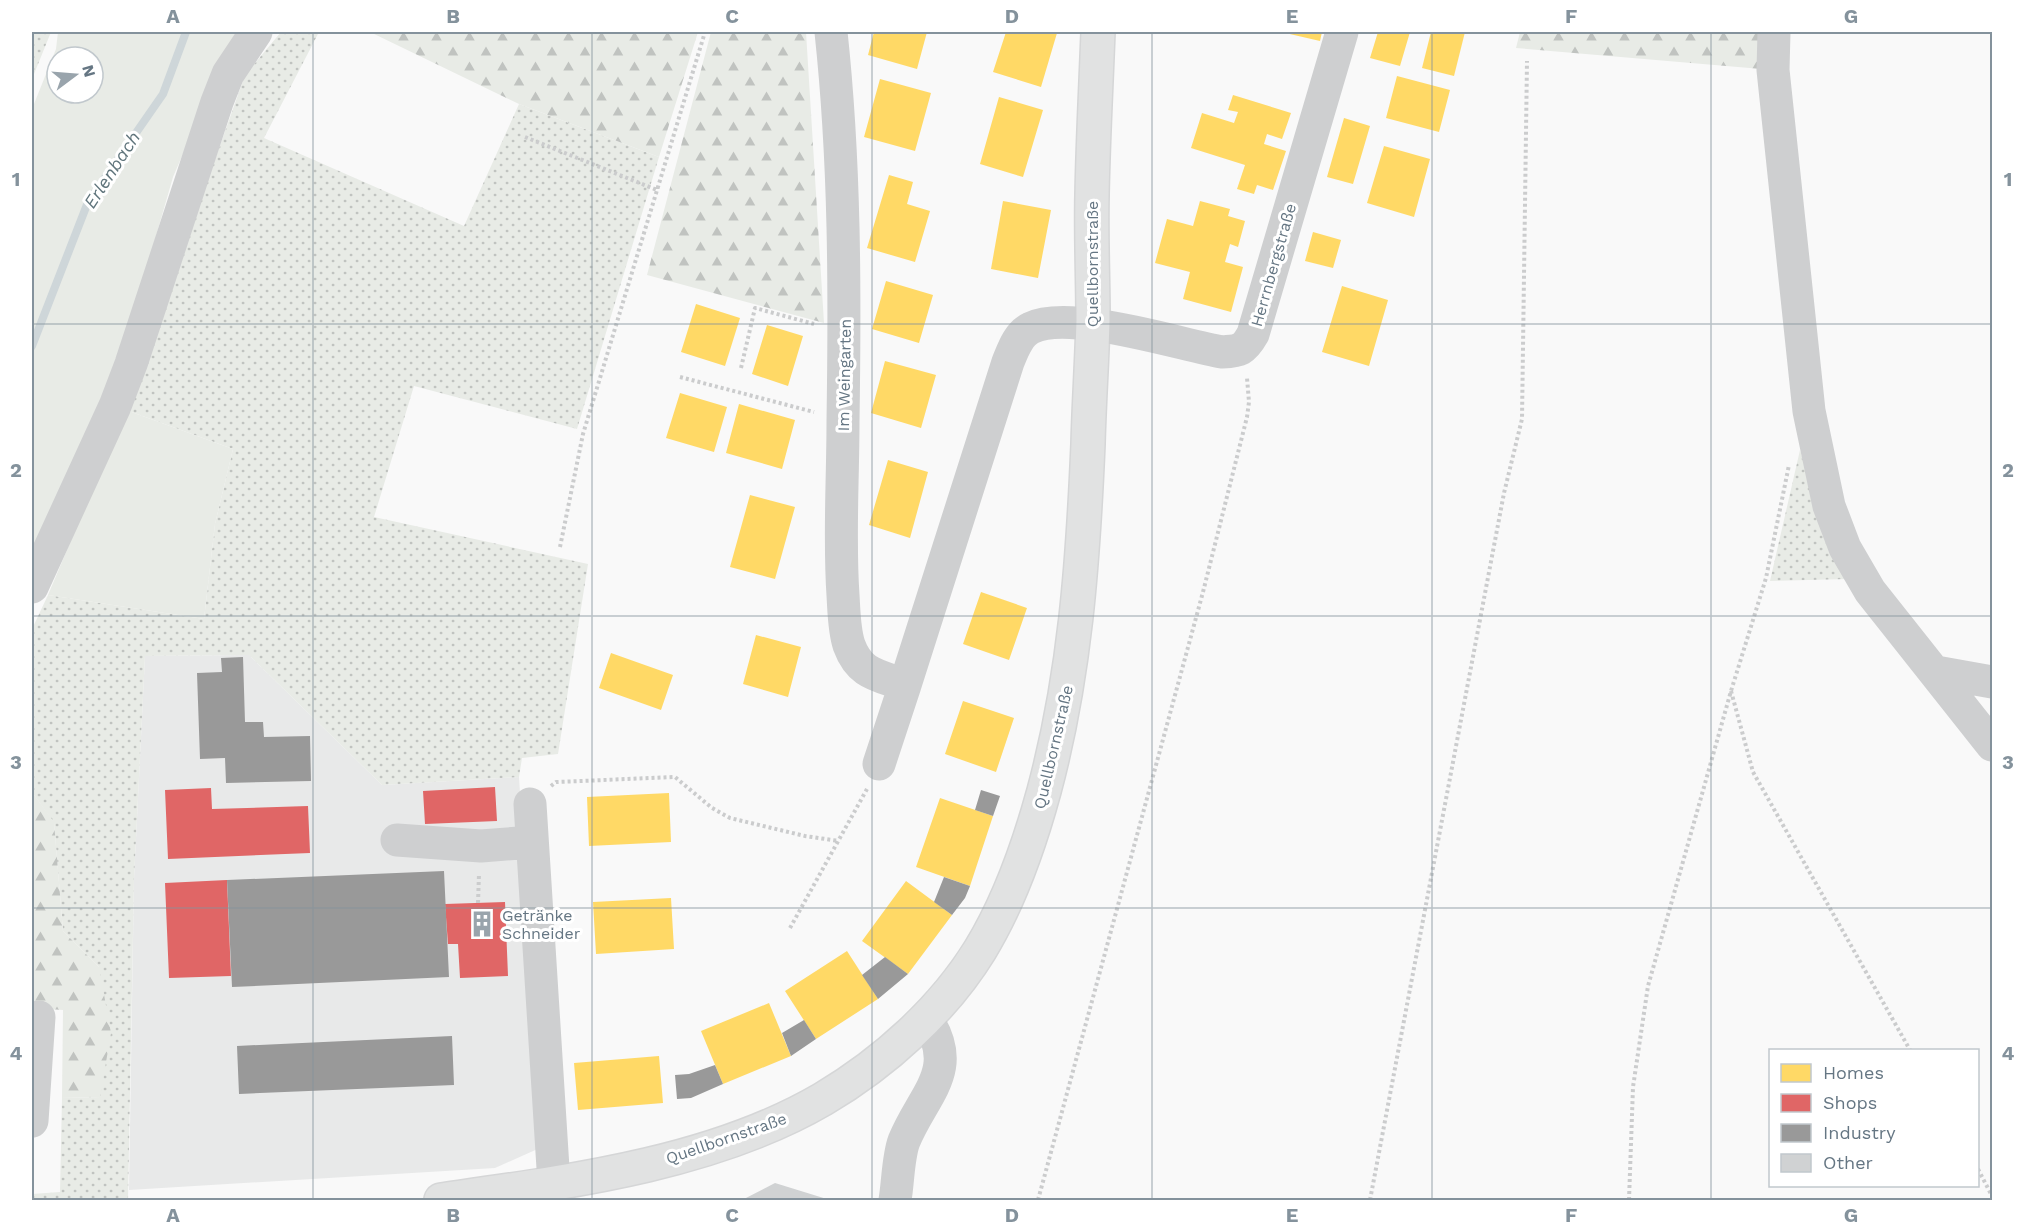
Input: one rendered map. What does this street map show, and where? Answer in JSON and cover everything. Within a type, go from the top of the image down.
[{"type":"main road","name":"Quellbornstraße","points":[[441,1200],[554,1184],[643,1165],[687,1154],[786,1118],[824,1098],[860,1074],[894,1047],[926,1018],[963,975],[980,951],[998,918],[1023,860],[1051,763],[1073,651],[1080,587],[1093,324],[1092,194],[1098,32]]},
{"type":"street","points":[[32,587],[132,364],[228,74],[256,32]]},
{"type":"street","name":"Im Weingarten","points":[[831,32],[842,149],[845,277],[840,562],[844,618],[849,644],[860,666],[866,671],[905,685]]},
{"type":"street","name":"Herrnbergstraße","points":[[1093,324],[1222,352],[1236,351],[1246,347],[1253,334],[1342,32]]},
{"type":"street","points":[[1774,32],[1773,70],[1809,411],[1829,506],[1845,548],[1870,591],[1992,745]]},
{"type":"street","points":[[879,764],[1016,341],[1029,328],[1056,322],[1093,324]]},
{"type":"street","points":[[1936,672],[1992,682]]},
{"type":"street","points":[[530,804],[554,1184]]},
{"type":"street","points":[[396,840],[481,846],[532,842]]},
{"type":"street","points":[[32,1121],[39,1017]]},
{"type":"street","points":[[895,1200],[903,1143],[938,1078],[941,1065],[939,1042],[926,1018]]},
{"type":"path","points":[[560,547],[583,434],[705,32]]},
{"type":"path","points":[[1370,1200],[1500,516],[1522,419],[1527,61]]},
{"type":"path","points":[[525,137],[657,190]]},
{"type":"path","points":[[741,368],[755,308],[844,332]]},
{"type":"path","points":[[1038,1200],[1203,592],[1247,417],[1249,402],[1246,347]]},
{"type":"path","points":[[680,377],[843,419]]},
{"type":"path","points":[[1629,1200],[1633,1087],[1648,986],[1731,691],[1766,578],[1790,463]]},
{"type":"path","points":[[1731,691],[1753,772],[1909,1049]]},
{"type":"path","points":[[790,928],[871,783],[879,764]]},
{"type":"path","points":[[530,804],[556,782],[675,777],[712,808],[730,818],[805,836],[838,841]]},
{"type":"path","points":[[1979,1173],[1992,1196]]},
{"type":"shaded area","points":[[249,655],[382,785],[519,777],[542,1147],[495,1168],[129,1190],[134,879],[145,656]]},
{"type":"green space","points":[[32,32],[51,32],[45,45],[32,79]]},
{"type":"green space","points":[[58,32],[240,32],[232,40],[173,177],[133,316],[111,377],[32,550],[32,109],[45,76],[45,105],[105,105],[105,45],[56,45]]},
{"type":"green space","points":[[281,32],[319,32],[264,138],[464,226],[519,104],[659,157],[577,429],[414,386],[374,517],[588,564],[558,754],[522,758],[519,777],[382,785],[249,655],[145,656],[134,879],[128,1200],[32,1200],[32,1194],[60,1192],[62,1098],[100,1097],[99,967],[63,931],[54,823],[32,792],[32,629],[48,595],[204,619],[215,524],[233,449],[126,410],[245,75]]},
{"type":"green space","points":[[370,32],[698,32],[659,157],[519,104]]},
{"type":"green space","points":[[711,32],[806,32],[824,323],[647,275]]},
{"type":"green space","points":[[1520,32],[1774,32],[1773,70],[1516,48]]},
{"type":"green space","points":[[126,410],[233,449],[215,524],[204,619],[48,595]]},
{"type":"green space","points":[[1800,450],[1826,537],[1849,579],[1770,581]]},
{"type":"green space","points":[[32,792],[54,822],[63,931],[99,967],[111,1033],[100,1097],[62,1098],[63,1010],[32,1008]]},
{"type":"building: Homes","points":[[874,32],[927,32],[917,69],[868,55]]},
{"type":"building: Homes","points":[[1006,32],[1057,33],[1041,87],[993,72]]},
{"type":"building: Homes","points":[[1281,32],[1322,32],[1320,41]]},
{"type":"building: Homes","points":[[1378,32],[1410,32],[1400,66],[1370,58]]},
{"type":"building: Homes","points":[[1431,32],[1465,32],[1454,76],[1422,68]]},
{"type":"building: Homes","points":[[1397,76],[1450,90],[1439,132],[1386,118]]},
{"type":"building: Homes","points":[[880,79],[931,93],[915,151],[864,137]]},
{"type":"building: Homes","points":[[1233,95],[1291,113],[1282,139],[1267,134],[1264,144],[1286,151],[1273,190],[1257,185],[1254,194],[1237,189],[1245,165],[1191,148],[1202,113],[1234,123],[1238,112],[1228,110]]},
{"type":"building: Homes","points":[[999,97],[1043,110],[1023,177],[980,164]]},
{"type":"building: Homes","points":[[1344,118],[1370,126],[1353,184],[1327,177]]},
{"type":"building: Homes","points":[[1384,146],[1430,159],[1414,217],[1367,203]]},
{"type":"building: Homes","points":[[889,175],[913,182],[907,204],[930,211],[915,262],[867,248]]},
{"type":"building: Homes","points":[[1003,201],[1051,210],[1038,278],[991,269]]},
{"type":"building: Homes","points":[[1200,201],[1230,209],[1228,216],[1245,221],[1238,247],[1230,244],[1225,262],[1243,267],[1231,312],[1183,299],[1190,272],[1155,263],[1167,219],[1193,226]]},
{"type":"building: Homes","points":[[1313,232],[1341,240],[1333,268],[1305,261]]},
{"type":"building: Homes","points":[[886,281],[933,295],[919,343],[872,329]]},
{"type":"building: Homes","points":[[1342,286],[1388,300],[1369,366],[1322,352]]},
{"type":"building: Homes","points":[[696,304],[740,318],[725,366],[681,352]]},
{"type":"building: Homes","points":[[767,325],[803,336],[788,386],[752,374]]},
{"type":"building: Homes","points":[[885,361],[936,375],[921,428],[871,413]]},
{"type":"building: Homes","points":[[680,393],[727,407],[714,452],[666,438]]},
{"type":"building: Homes","points":[[739,404],[795,420],[782,469],[726,453]]},
{"type":"building: Homes","points":[[888,460],[928,472],[910,538],[869,525]]},
{"type":"building: Homes","points":[[750,495],[795,507],[775,579],[730,567]]},
{"type":"building: Homes","points":[[981,592],[1027,608],[1009,660],[963,644]]},
{"type":"building: Homes","points":[[756,635],[801,647],[788,697],[743,684]]},
{"type":"building: Homes","points":[[611,653],[673,675],[661,710],[599,688]]},
{"type":"building: Homes","points":[[963,701],[1014,718],[996,772],[945,754]]},
{"type":"building: Homes","points":[[669,793],[671,842],[589,846],[587,797]]},
{"type":"building: Homes","points":[[940,798],[993,816],[970,886],[916,867]]},
{"type":"building: Homes","points":[[906,881],[952,915],[908,974],[862,941]]},
{"type":"building: Homes","points":[[671,898],[674,949],[596,954],[593,902]]},
{"type":"building: Homes","points":[[847,951],[878,999],[816,1039],[785,991]]},
{"type":"building: Homes","points":[[769,1003],[791,1056],[723,1084],[701,1031]]},
{"type":"building: Homes","points":[[659,1056],[663,1103],[578,1110],[574,1063]]},
{"type":"building: Shops","points":[[495,787],[497,821],[425,824],[423,791]]},
{"type":"building: Shops","points":[[211,788],[212,809],[308,806],[310,853],[168,859],[165,790]]},
{"type":"building: Shops","points":[[227,880],[231,976],[169,978],[165,883]]},
{"type":"building: Shops","name":"Getränke Schneider","points":[[505,902],[508,976],[460,978],[458,944],[448,944],[445,904]]},
{"type":"building: Industry","points":[[243,657],[245,722],[263,722],[264,737],[310,736],[311,781],[226,783],[225,758],[200,759],[197,673],[222,672],[221,658]]},
{"type":"building: Industry","points":[[981,790],[1000,796],[993,816],[975,810]]},
{"type":"building: Industry","points":[[444,871],[449,977],[232,987],[227,880]]},
{"type":"building: Industry","points":[[944,877],[970,886],[965,898],[952,915],[934,902]]},
{"type":"building: Industry","points":[[885,957],[908,974],[878,999],[862,975]]},
{"type":"building: Industry","points":[[804,1020],[816,1039],[791,1056],[782,1033]]},
{"type":"building: Industry","points":[[452,1036],[454,1085],[239,1094],[237,1046]]},
{"type":"building: Industry","points":[[715,1065],[723,1084],[691,1098],[677,1099],[675,1075],[689,1074]]},
{"type":"building: Other","points":[[775,1183],[830,1200],[742,1200]]},
{"type":"waterway","name":"Erlenbach","points":[[32,346],[88,202],[163,94],[186,32]]},
{"type":"place","name":"Getränke Schneider","points":[[482,924]]}]
